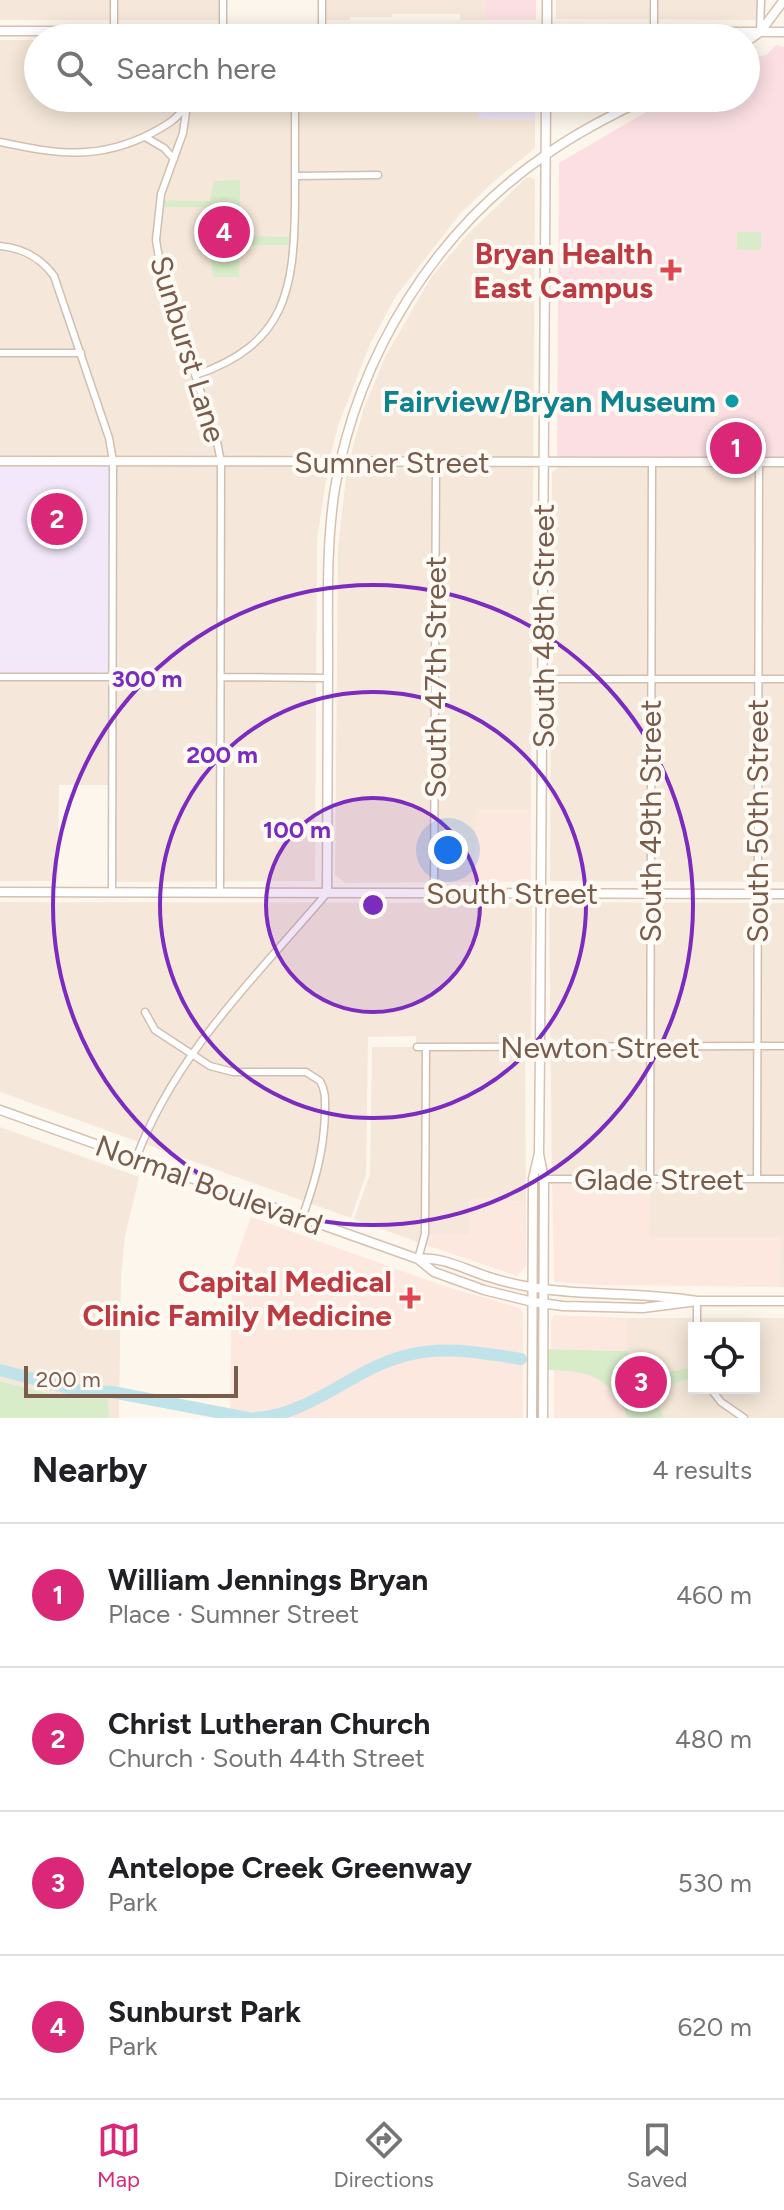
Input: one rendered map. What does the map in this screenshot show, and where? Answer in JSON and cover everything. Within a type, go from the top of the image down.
[{"type":"main road","points":[[547,0],[547,24]]},
{"type":"main road","points":[[760,32],[784,0]]},
{"type":"main road","points":[[0,31],[24,31]]},
{"type":"main road","points":[[760,32],[784,32]]},
{"type":"main road","name":"South 48th Street","points":[[543,1418],[544,1179],[539,1153],[546,112]]},
{"type":"main road","points":[[327,893],[330,536],[340,461],[350,422],[388,333],[421,280],[479,210],[546,154],[620,112]]},
{"type":"main road","name":"Sumner Street","points":[[0,461],[784,462]]},
{"type":"main road","name":"South Street","points":[[0,892],[784,894]]},
{"type":"main road","name":"Normal Boulevard","points":[[0,1110],[418,1259],[438,1260],[533,1289],[582,1295],[659,1296],[697,1301],[784,1301]]},
{"type":"main road","name":"South 48th Street","points":[[532,1418],[533,1179],[539,1153]]},
{"type":"main road","name":"Normal Boulevard","points":[[418,1259],[434,1272],[484,1290],[533,1302],[610,1308],[656,1307],[697,1301]]},
{"type":"street","points":[[114,0],[114,24]]},
{"type":"street","points":[[223,0],[223,24]]},
{"type":"street","points":[[322,0],[322,24]]},
{"type":"street","points":[[654,0],[654,24]]},
{"type":"street","points":[[760,32],[761,0]]},
{"type":"street","points":[[0,142],[71,154],[106,150],[145,137],[180,112]]},
{"type":"street","name":"Sunburst Lane","points":[[185,112],[183,133],[161,194],[156,240],[161,270],[221,462],[220,893]]},
{"type":"street","points":[[196,375],[242,354],[262,336],[284,298],[293,262],[295,112]]},
{"type":"street","points":[[145,137],[164,148],[174,159]]},
{"type":"street","points":[[295,176],[378,175]]},
{"type":"street","points":[[0,246],[25,251],[46,266],[58,284],[109,438],[113,461],[112,892]]},
{"type":"street","points":[[0,353],[81,353]]},
{"type":"street","name":"South 47th Street","points":[[434,893],[436,462]]},
{"type":"street","name":"South 49th Street","points":[[650,1179],[652,462]]},
{"type":"street","name":"South 50th Street","points":[[757,1179],[759,462]]},
{"type":"street","points":[[0,677],[112,677]]},
{"type":"street","points":[[221,677],[328,678]]},
{"type":"street","points":[[543,679],[784,679]]},
{"type":"street","points":[[136,1159],[158,1107],[191,1054],[327,893]]},
{"type":"street","points":[[145,1012],[155,1030],[221,1070],[302,1072],[320,1081],[325,1092],[323,1148],[302,1218]]},
{"type":"street","name":"Newton Street","points":[[417,1047],[784,1046]]},
{"type":"street","points":[[418,1259],[425,1234],[426,1047]]},
{"type":"street","name":"Glade Street","points":[[533,1179],[784,1179]]},
{"type":"street","points":[[697,1301],[697,1322]]},
{"type":"street","points":[[715,1394],[744,1418]]},
{"type":"shaded area","points":[[0,0],[223,0],[223,20],[0,20]]},
{"type":"shaded area","points":[[322,0],[486,0],[486,20],[460,20],[460,14],[392,14],[392,17],[322,20]]},
{"type":"shaded area","points":[[486,0],[536,0],[536,20],[486,20]]},
{"type":"shaded area","points":[[556,0],[761,0],[761,20],[556,19]]},
{"type":"shaded area","points":[[0,40],[24,40],[24,112],[478,112],[478,119],[535,120],[535,148],[460,214],[396,296],[371,342],[339,423],[329,461],[317,540],[315,881],[112,882],[112,785],[59,785],[58,881],[0,881]],"holes":[[[239,180],[240,237],[294,237],[240,245],[207,226],[209,207],[160,200],[210,201]]]},
{"type":"shaded area","name":"Bryan Health East Campus","points":[[776,45],[784,47],[784,462],[557,462],[559,163],[646,112],[760,112],[760,56],[766,55]]},
{"type":"shaded area","points":[[478,112],[535,112],[535,120],[478,119]]},
{"type":"shaded area","points":[[526,178],[535,179],[535,188],[531,809],[477,809],[475,882],[345,883],[335,875],[338,548],[346,477],[353,446],[364,408],[385,357],[432,276],[468,234]]},
{"type":"shaded area","points":[[0,461],[113,461],[112,677],[0,677]]},
{"type":"shaded area","points":[[557,462],[784,462],[784,882],[550,881],[552,472],[557,469]]},
{"type":"shaded area","points":[[476,809],[531,809],[531,882],[475,882]]},
{"type":"shaded area","points":[[0,902],[532,903],[531,1048],[525,1048],[526,1202],[506,1201],[469,1234],[425,1234],[423,1244],[354,1219],[370,1174],[372,1047],[416,1047],[416,1036],[368,1037],[366,1175],[351,1218],[0,1092]]},
{"type":"shaded area","points":[[549,902],[784,903],[784,1287],[780,1287],[780,1237],[649,1237],[552,1179]]},
{"type":"shaded area","points":[[0,1127],[139,1177],[125,1236],[121,1277],[119,1418],[109,1418],[108,1399],[66,1398],[0,1381]]},
{"type":"shaded area","points":[[552,1179],[650,1179],[649,1237],[781,1237],[780,1287],[554,1282]]},
{"type":"shaded area","points":[[506,1198],[506,1201],[526,1202],[526,1266],[517,1276],[423,1244],[425,1234],[469,1234],[469,1199]]},
{"type":"shaded area","points":[[251,1217],[444,1286],[520,1308],[523,1313],[523,1418],[230,1418],[232,1270]]},
{"type":"shaded area","points":[[554,1315],[627,1318],[627,1351],[551,1349],[551,1321]]},
{"type":"shaded area","points":[[627,1318],[784,1318],[784,1418],[665,1418],[650,1392],[688,1379],[688,1394],[760,1394],[760,1322],[688,1322],[688,1368],[641,1377],[627,1351]]},
{"type":"shaded area","points":[[554,1370],[597,1377],[610,1388],[628,1418],[554,1418]]},
{"type":"green space","points":[[240,180],[240,236],[294,237],[294,245],[240,245],[239,277],[213,277],[207,226],[209,207],[158,207],[159,200],[210,201],[214,181]]},
{"type":"green space","points":[[737,232],[761,232],[761,250],[737,250]]},
{"type":"green space","points":[[544,1349],[627,1351],[641,1377],[688,1368],[688,1379],[650,1392],[665,1418],[628,1418],[613,1392],[595,1378],[573,1372],[544,1370]]},
{"type":"green space","points":[[0,1381],[66,1398],[108,1399],[109,1418],[0,1418]]},
{"type":"waterway","points":[[255,1418],[294,1409],[367,1371],[404,1356],[433,1351],[462,1351],[521,1359]]},
{"type":"waterway","points":[[0,1370],[76,1390],[112,1392],[248,1418]]},
{"type":"place","name":"Sunburst Park","points":[[224,232]]},
{"type":"place","name":"Bryan Health East Campus","points":[[671,270]]},
{"type":"place","name":"Fairview/Bryan Museum","points":[[732,401]]},
{"type":"place","name":"William Jennings Bryan","points":[[736,448]]},
{"type":"place","name":"Christ Lutheran Church","points":[[57,519]]},
{"type":"place","name":"Capital Medical Clinic Family Medicine","points":[[410,1298]]},
{"type":"place","name":"Antelope Creek Greenway","points":[[641,1382]]}]
